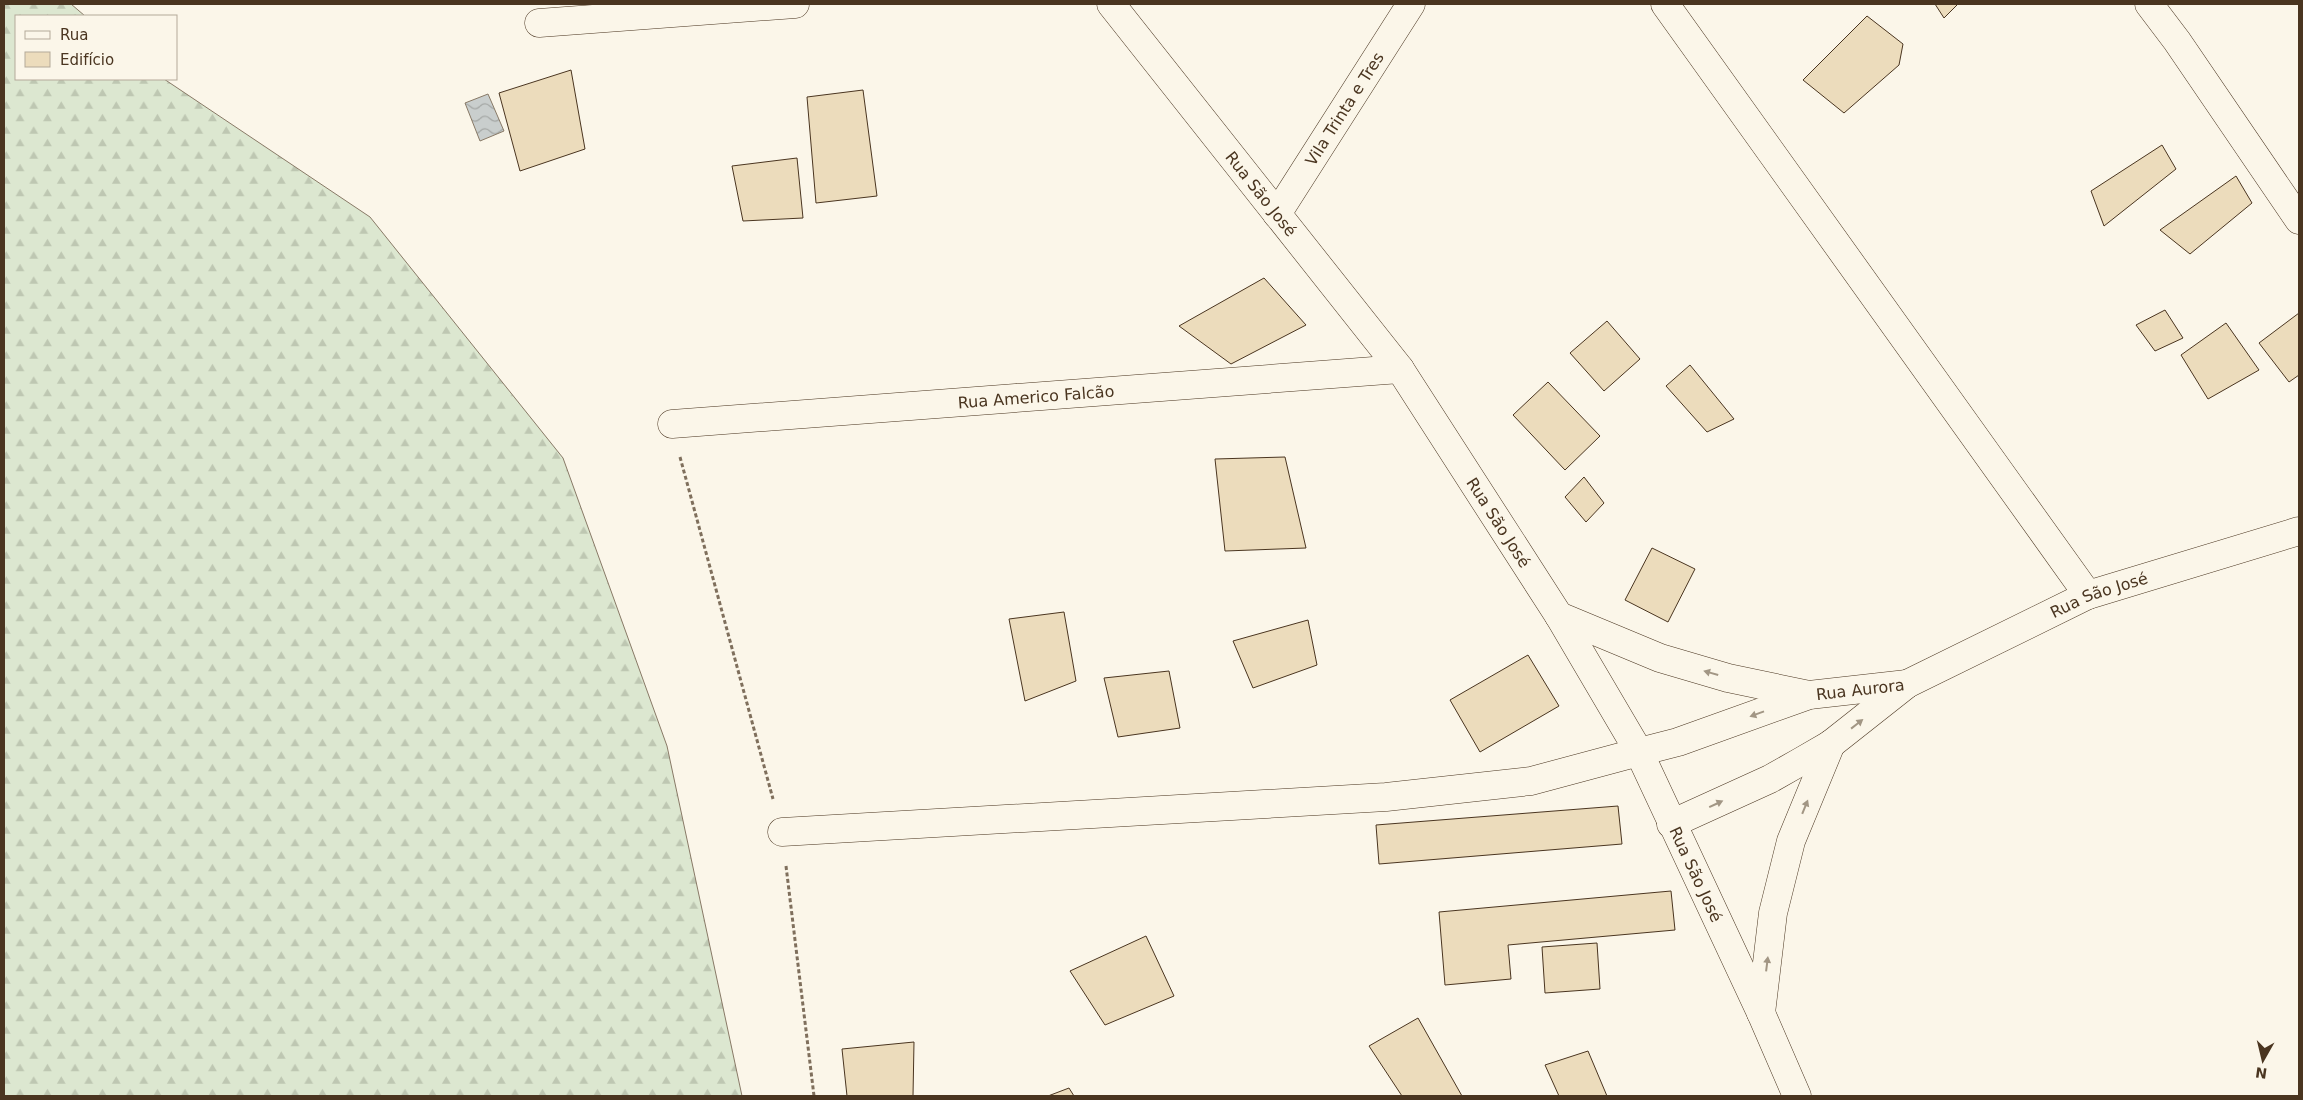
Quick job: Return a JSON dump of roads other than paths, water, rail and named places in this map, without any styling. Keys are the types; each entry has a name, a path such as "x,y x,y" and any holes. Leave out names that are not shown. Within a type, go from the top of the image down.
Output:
{"street":[{"path":"539,22 795,4"},
{"name":"Rua São José","path":"1111,4 1400,369 1559,616 1639,752 1761,1013 1797,1096"},
{"name":"Vila Trinta e Tres","path":"1277,214 1411,4"},
{"path":"1664,4 2088,595"},
{"path":"2149,4 2177,41 2299,220"},
{"name":"Rua Americo Falcão","path":"672,424 1400,369"},
{"name":"Rua São José","path":"1907,684 2088,595 2299,531"},
{"path":"1559,616 1660,658 1728,678 1809,695"},
{"name":"Rua Aurora","path":"782,832 1386,797 1531,782 1678,742 1809,695 1907,684"},
{"name":"Rua Aurora","path":"1672,824 1770,779 1831,744 1907,684"},
{"path":"1761,1013 1773,913 1791,841 1831,744"}],"water":[{"path":"488,94 504,131 480,141 465,103"}]}
